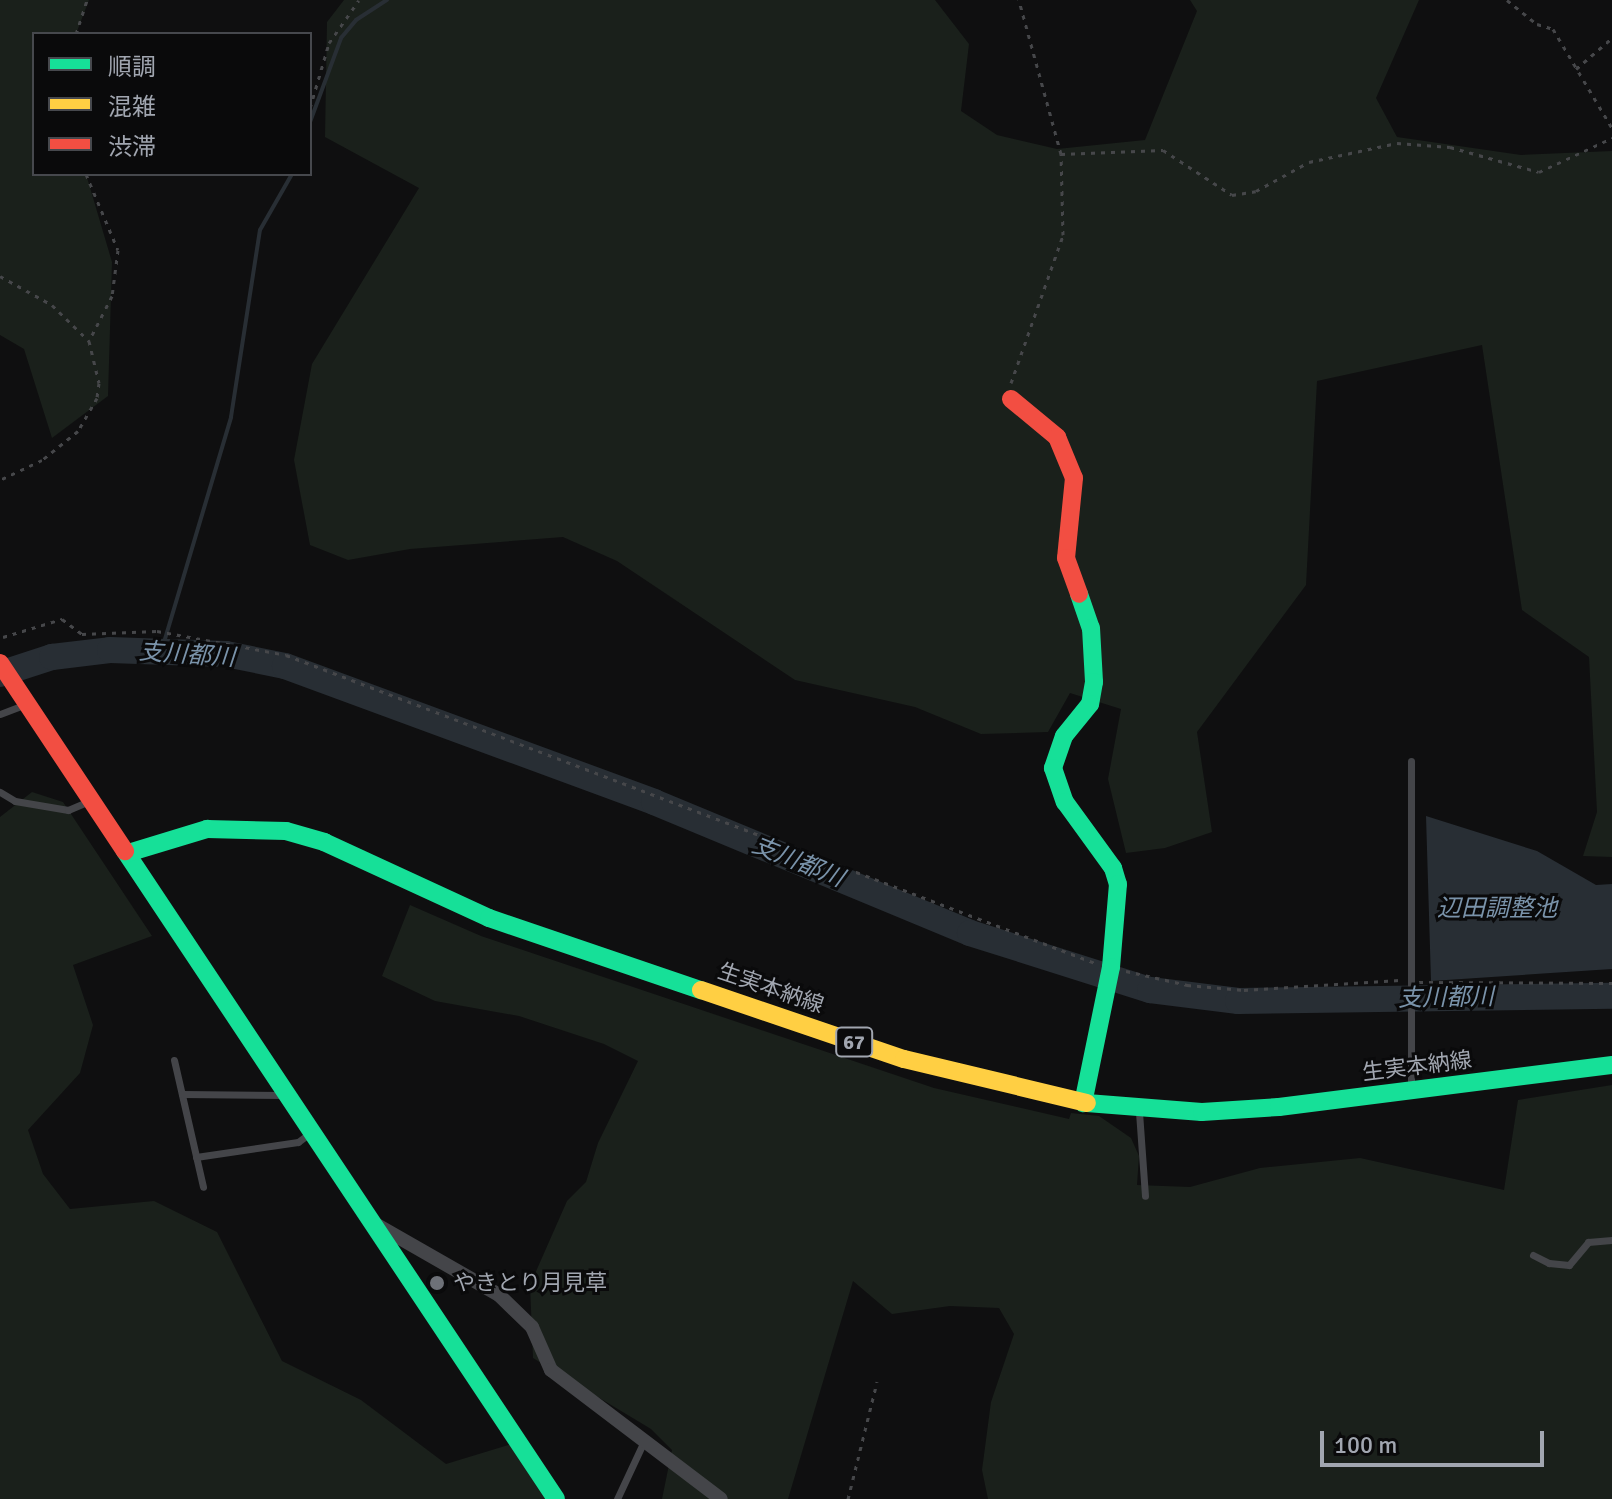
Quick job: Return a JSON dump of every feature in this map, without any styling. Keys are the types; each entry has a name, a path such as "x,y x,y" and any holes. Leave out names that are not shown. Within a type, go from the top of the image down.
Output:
{"street":[{"path":"1011,399 1057,437 1074,478 1066,558 1091,628 1094,682 1090,704 1064,736 1053,768 1065,802 1113,868 1118,884 1107,991 1083,1103"},
{"path":"0,663 377,1225 556,1499"},
{"name":"生実本納線","path":"128,853 207,829 286,831 324,842 489,918 904,1059 1083,1103 1138,1110 1264,1108 1612,1065"},
{"path":"377,1225 499,1295 532,1327 551,1370 721,1499"}],"lane":[{"path":"0,714 26,704"},
{"path":"1411,761 1407,980 1411,1091"},
{"path":"0,792 15,801 68,810 91,800"},
{"path":"174,1060 203,1187"},
{"path":"182,1094 290,1095"},
{"path":"1138,1110 1145,1196"},
{"path":"196,1157 298,1142 313,1130"},
{"path":"1533,1255 1569,1265 1588,1242 1612,1240"},
{"path":"617,1499 645,1439"}],"path":[{"path":"77,32 87,0"},
{"path":"312,101 329,43 359,0"},
{"path":"1011,399 1014,367 1063,235 1061,154 1019,0"},
{"path":"1507,0 1537,24 1553,29 1612,128"},
{"path":"1576,69 1612,38"},
{"path":"1061,154 1163,150 1232,195 1256,191 1309,162 1397,143 1450,147 1539,172 1612,138"},
{"path":"87,176 118,250 112,296 89,341"},
{"path":"0,276 52,305 89,341 99,383 91,411 78,431 42,460 0,480"},
{"path":"3,637 62,619 82,634 157,631 286,655 1110,969 1187,985 1244,990 1407,980 1612,983"},
{"path":"848,1499 877,1382"}],"shaded area":[{"path":"0,0 89,0 77,32 32,32 32,176 87,176 112,262 108,396 52,438 24,349 0,335"},
{"path":"344,0 935,0 969,44 961,111 997,135 1057,149 1145,140 1197,11 1190,0 1419,0 1376,98 1397,137 1521,155 1612,151 1612,857 1583,856 1597,812 1589,657 1522,610 1482,345 1317,381 1306,585 1197,732 1212,832 1165,848 1126,853 1108,779 1121,709 1070,693 1048,732 981,734 915,707 795,680 617,561 563,537 410,549 348,560 310,545 294,460 312,364 419,188 325,137 327,22"},
{"path":"32,792 63,802 152,936 73,965 93,1025 80,1073 28,1130 43,1174 70,1209 154,1201 217,1232 282,1361 361,1400 446,1464 512,1444 547,1499 0,1499 0,817"},
{"path":"410,905 481,936 934,1088 1069,1119 1071,1113 1099,1116 1131,1138 1139,1156 1137,1185 1190,1187 1260,1168 1360,1158 1504,1190 1518,1100 1612,1085 1612,1499 988,1499 982,1470 991,1402 1014,1334 999,1308 950,1306 892,1314 853,1281 788,1499 662,1499 672,1450 651,1429 533,1358 530,1285 567,1201 586,1182 598,1143 638,1061 604,1044 519,1016 435,1001 382,976"}],"water":[{"name":"辺田調整池","path":"1426,816 1537,851 1596,885 1612,884 1612,969 1431,981"}],"waterway":[{"path":"312,117 341,38 356,20 387,0"},
{"path":"162,649 231,417 260,230 291,176"},
{"name":"支川都川","path":"0,674 52,657 110,650 226,654 285,666 654,802 970,933 1150,990 1238,1001 1612,996"}],"traffic: fast":[{"path":"1079,594 1091,628 1094,682 1090,704 1064,736 1053,768 1065,802 1113,868 1118,884 1111,967 1083,1103"},
{"path":"128,853 207,829 286,831 324,842 489,918 701,990"},
{"path":"125,851 556,1499"},
{"path":"1087,1103 1202,1112 1279,1107 1612,1065"}],"traffic: slow":[{"path":"701,990 904,1059 1087,1103"}],"traffic: jam":[{"path":"1011,399 1057,437 1074,478 1066,558 1079,594"},
{"path":"0,663 125,851"}],"place":[{"name":"やきとり月見草","path":"437,1283"}]}
